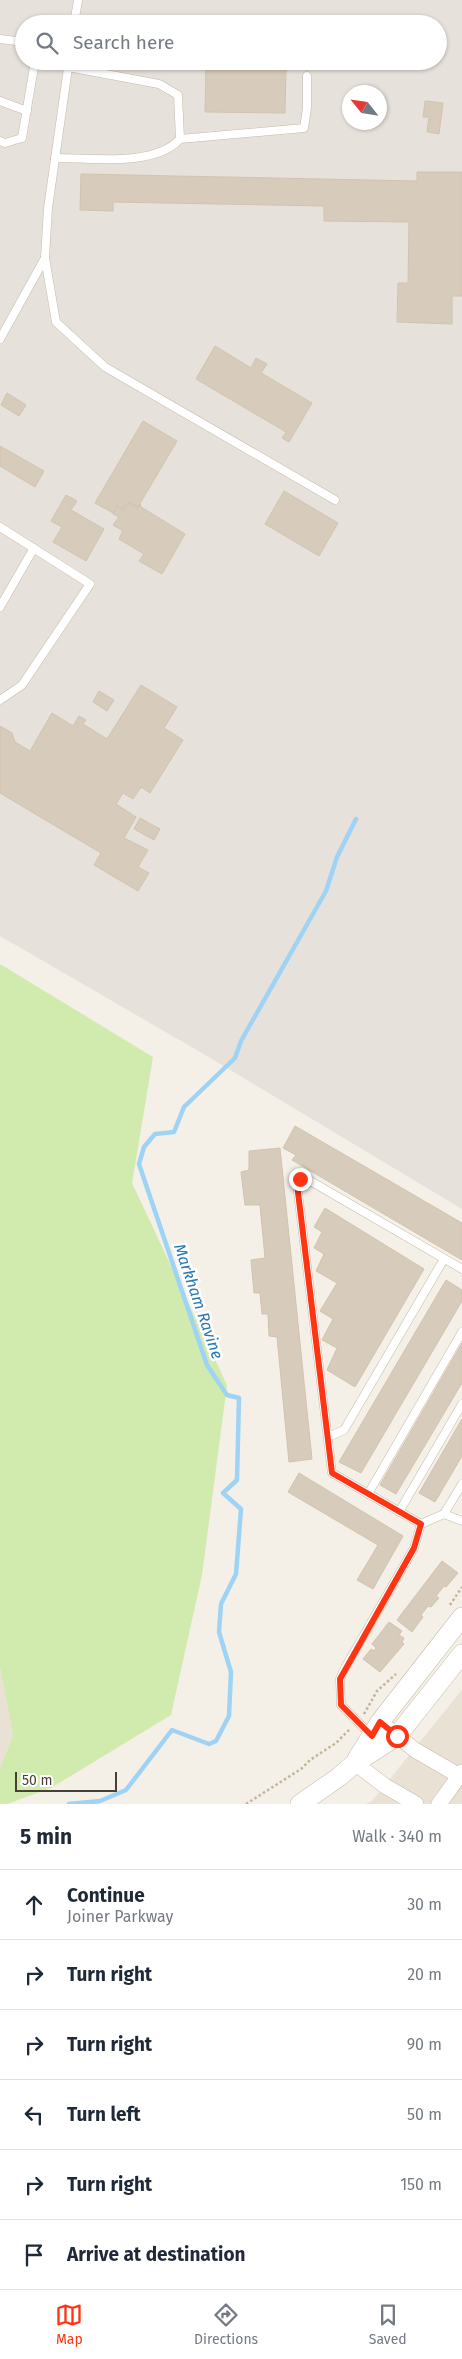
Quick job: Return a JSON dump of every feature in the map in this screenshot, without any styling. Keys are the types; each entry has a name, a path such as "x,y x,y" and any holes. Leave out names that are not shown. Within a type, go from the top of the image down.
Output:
{"street":[{"path":"355,1762 373,1722 462,1617"},
{"path":"300,1804 339,1777 355,1762 397,1736 462,1654"},
{"path":"373,1722 397,1736 415,1750 460,1774 440,1804"},
{"path":"355,1762 385,1786 416,1804"}],"lane":[{"path":"76,15 78,0"},
{"path":"0,38 15,40"},
{"path":"0,141 5,143 22,138 34,70"},
{"path":"68,70 45,258 56,322 105,367 335,500"},
{"path":"56,158 125,159 155,154 173,147 180,139 178,94 159,84 96,70"},
{"path":"180,139 304,128 307,108 307,76"},
{"path":"0,101 27,111"},
{"path":"0,339 45,258"},
{"path":"0,526 90,584 22,686 0,700"},
{"path":"0,608 34,548"},
{"path":"421,1524 332,1473 297,1184 300,1179 307,1179 462,1269"},
{"path":"328,1437 344,1430 444,1259"},
{"path":"368,1494 462,1332"},
{"path":"399,1512 462,1404"},
{"path":"421,1524 444,1514 462,1484"},
{"path":"444,1514 462,1521"},
{"path":"373,1722 357,1722 341,1705 340,1679 414,1548 421,1524"}],"path":[{"path":"246,1804 321,1754 357,1722 373,1722 377,1691 394,1676"}],"shaded area":[{"path":"0,0 462,0 462,1209 207,1056 0,936"},
{"path":"0,1668 13,1735 0,1768"},
{"path":"462,1690 462,1804 365,1804 372,1801"}],"green space":[{"path":"0,964 153,1057 132,1183 227,1385 202,1575 171,1715 51,1788 7,1804 0,1804 0,1768 13,1735 0,1668"}],"building":[{"path":"206,70 286,70 285,113 205,112"},
{"path":"425,101 443,103 439,134 427,132 429,117 423,117"},
{"path":"417,172 462,172 462,296 452,296 452,324 397,322 398,283 408,283 409,222 324,221 324,206 113,202 113,211 80,210 81,174 417,181"},
{"path":"215,346 251,368 256,358 267,364 261,373 312,403 289,442 282,438 286,432 196,379"},
{"path":"7,393 26,405 19,416 1,405"},
{"path":"143,421 177,441 138,507 128,502 124,509 117,505 113,513 95,503"},
{"path":"0,446 44,471 35,487 0,466"},
{"path":"284,491 338,523 319,556 265,524"},
{"path":"66,495 77,501 71,510 104,529 86,561 53,542 62,527 51,521"},
{"path":"129,503 138,508 140,504 141,507 185,534 162,574 139,561 144,554 119,539 123,531 113,525 119,517 113,514 118,506 124,510"},
{"path":"141,685 177,707 164,728 183,740 150,793 141,787 133,799 123,793 116,804 136,817 124,838 148,850 138,867 149,873 138,891 94,865 101,853 0,793 0,726 12,733 15,742 30,751 52,713 73,726 79,716 86,720 83,724 107,739"},
{"path":"99,691 114,700 107,711 93,702"},
{"path":"140,818 160,829 154,840 134,829"},
{"path":"295,1126 462,1223 462,1260 292,1160 296,1155 283,1148"},
{"path":"280,1148 312,1459 289,1462 277,1337 269,1336 268,1314 262,1314 260,1293 254,1293 251,1260 265,1258 260,1205 245,1205 241,1172 249,1170 249,1151"},
{"path":"325,1208 424,1269 355,1387 327,1370 337,1348 322,1340 333,1319 320,1311 337,1283 316,1271 324,1254 314,1248 322,1232 314,1227"},
{"path":"446,1280 462,1290 462,1301 361,1473 339,1462"},
{"path":"462,1343 462,1383 396,1494 380,1485"},
{"path":"462,1419 462,1456 435,1502 419,1493"},
{"path":"299,1473 403,1536 373,1589 357,1580 378,1545 288,1492"},
{"path":"442,1561 458,1573 436,1596 439,1598 431,1607 428,1606 421,1615 423,1617 412,1632 397,1620"},
{"path":"389,1622 402,1631 399,1635 404,1638 402,1642 404,1644 380,1672 363,1659 371,1649 374,1651 376,1648 372,1644"}],"waterway":[{"name":"Markham Ravine","path":"69,1804 100,1801 126,1790 172,1730 209,1744 216,1741 229,1716 231,1672 219,1632 221,1604 236,1574 241,1509 223,1493 237,1480 239,1398 227,1395 207,1365 139,1164 144,1147 155,1134 174,1132 184,1107 235,1058 241,1041 326,891 337,857 356,819"}],"route":[{"path":"300,1179 297,1184 332,1473 421,1524 414,1548 340,1679 341,1705 357,1722 372,1736 380,1722 397,1736"}]}
